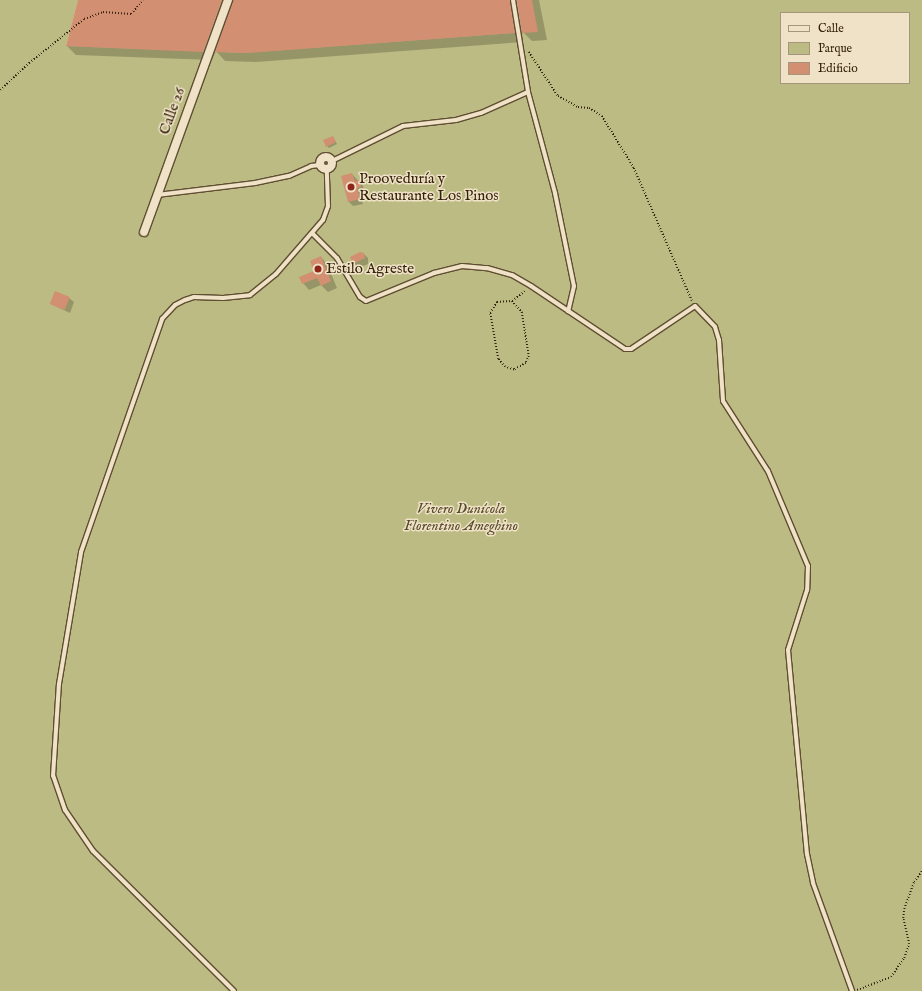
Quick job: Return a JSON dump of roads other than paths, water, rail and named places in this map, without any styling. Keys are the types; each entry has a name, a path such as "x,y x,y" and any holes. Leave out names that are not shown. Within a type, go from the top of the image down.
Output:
{"street":[{"name":"Calle 26","path":"144,232 228,0"},
{"path":"323,167 324,156 328,156 332,161"}],"lane":[{"path":"513,0 528,92 555,193 574,286 568,311"},
{"path":"332,161 403,126 456,120 481,113 528,92"},
{"path":"156,196 256,183 289,176 311,166 323,167 328,206 323,220 312,234 276,274 250,295 238,298 194,297 175,305 162,319 81,552 59,684 53,776 65,810 93,850 234,991"},
{"path":"312,234 337,258 360,297 366,300 434,273 462,266 487,268 512,275 531,286 625,349 631,349 695,306 719,333 723,401 768,471 808,566 807,590 788,650 806,854 813,883 852,991"}],"place":[{"name":"Prooveduría y Restaurante Los Pinos","path":"351,187"},
{"name":"Estilo Agreste","path":"318,269"}],"park label":[{"name":"Vivero Dunícola Florentino Ameghino","path":"461,516"}]}
